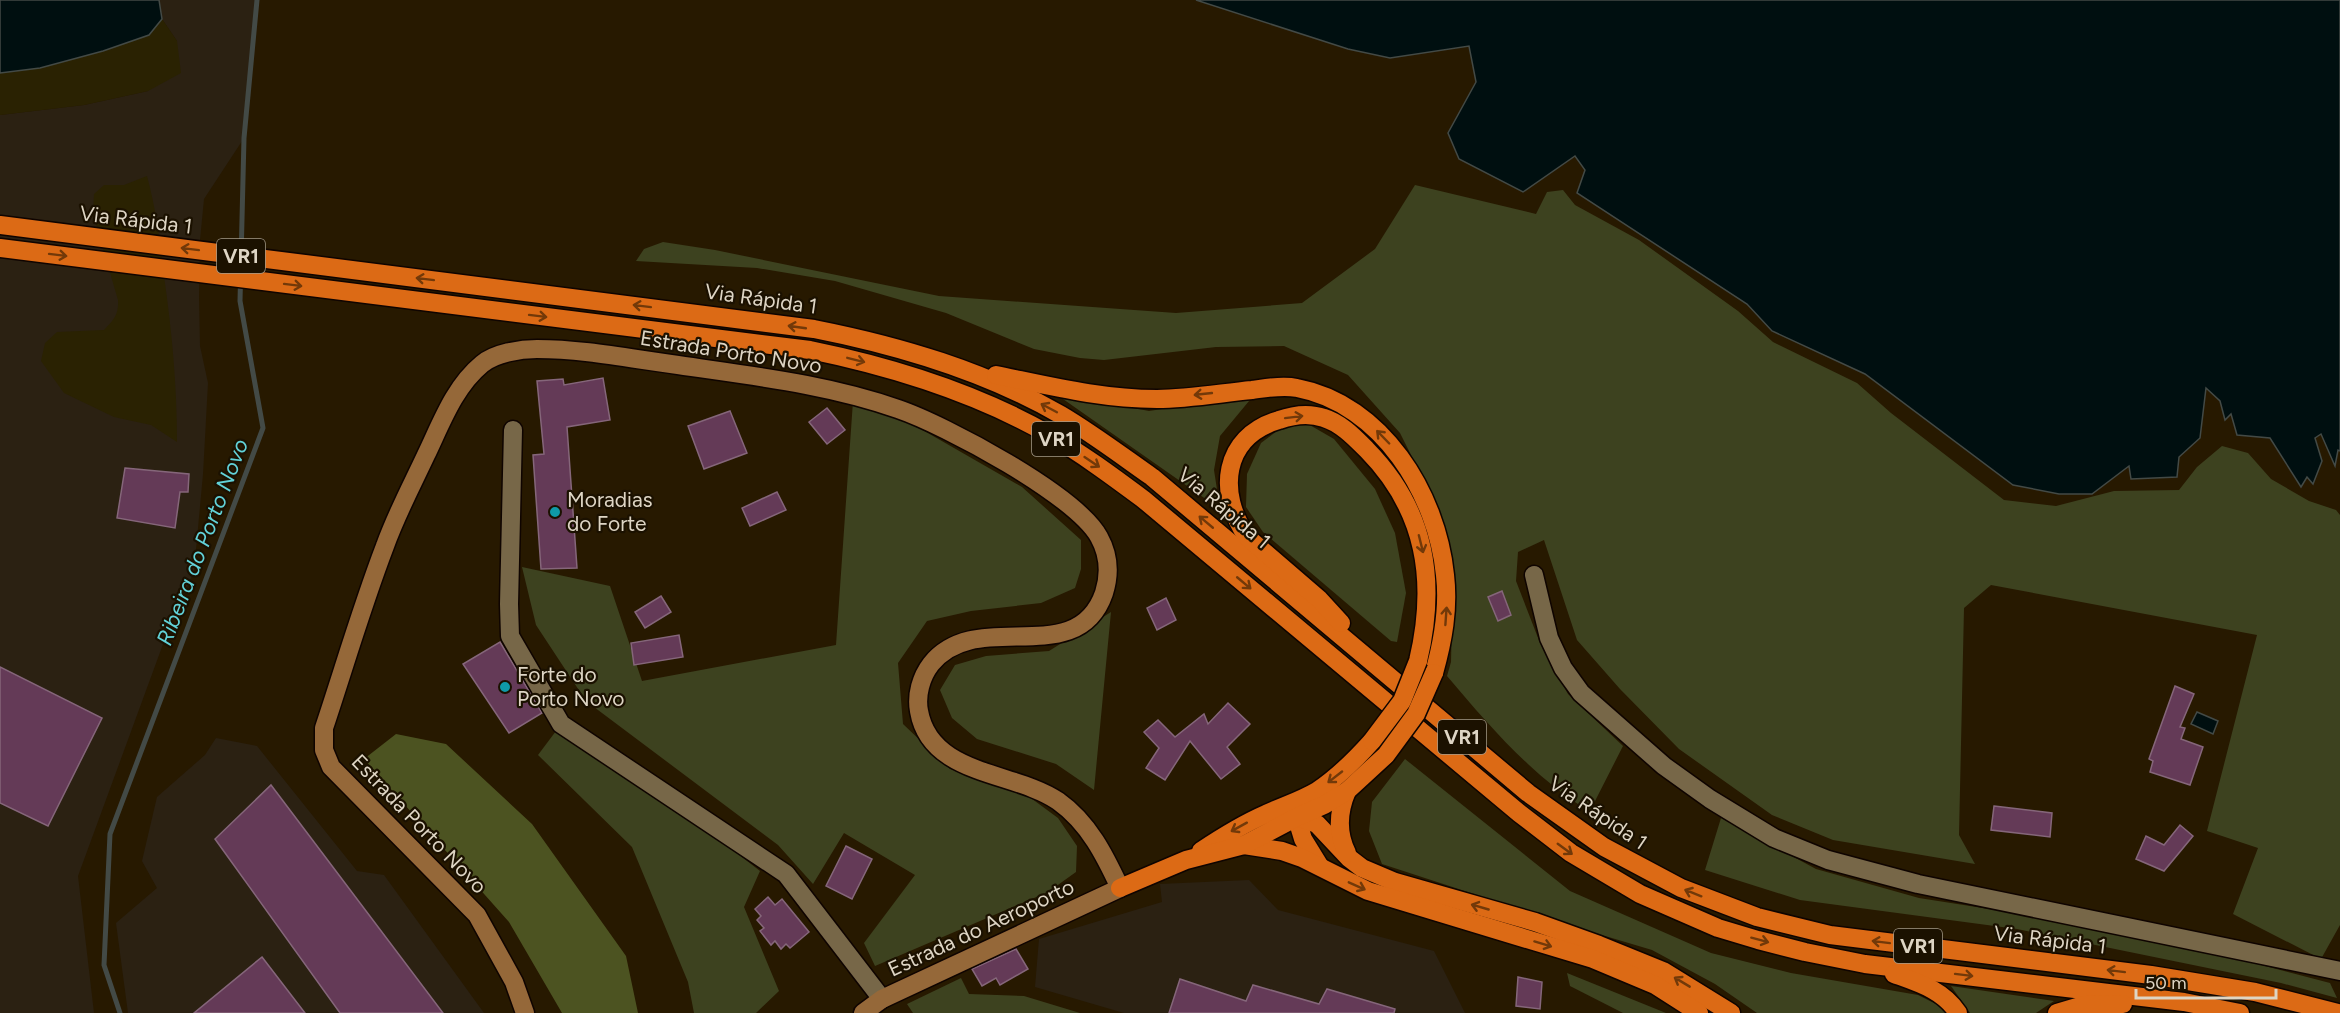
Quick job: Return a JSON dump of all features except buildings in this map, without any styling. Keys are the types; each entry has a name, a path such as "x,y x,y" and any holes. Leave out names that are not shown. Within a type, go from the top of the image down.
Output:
{"highway":[{"name":"Via Rápida 1","path":"0,225 814,329 888,345 955,366 1019,393 1059,414 1089,432 1152,477 1528,793 1578,831 1642,869 1722,905 1793,927 1830,935 2151,975 2255,992 2338,1013"},
{"name":"VR1","path":"0,248 810,350 846,357 947,387 1018,418 1076,451 1143,499 1519,813 1571,853 1640,894 1718,928 1805,952 1865,964 2184,1002 2240,1013"},
{"path":"955,366 1103,396 1158,399 1273,388 1295,388 1318,393 1344,405 1376,430 1415,480 1433,523 1441,550 1446,601 1445,627 1434,674 1416,714 1386,755 1347,791 1324,805 1295,811 1267,813 1237,828 1186,860"},
{"path":"1120,888 1186,860 1244,845 1295,811 1338,776 1372,741 1402,701 1418,661 1427,613 1426,565 1419,536 1406,504 1393,481 1356,438 1338,424 1324,418 1299,416 1286,417 1268,424 1252,434 1237,450 1228,478 1228,489 1238,524 1247,537 1319,599 1396,681"},
{"path":"1347,791 1339,823 1342,841 1349,858"},
{"path":"1295,811 1317,825 1362,868 1395,882 1535,922 1663,970 1731,1013"},
{"path":"1295,811 1303,839 1321,867"},
{"path":"1244,845 1282,851 1321,867 1368,891 1593,959 1655,985 1699,1013"},
{"path":"1865,964 1935,991 1945,998 1958,1013"},
{"path":"2057,1013 2084,1005 2184,1002"}],"main road":[{"name":"Estrada Porto Novo","path":"525,1013 514,982 477,915 332,767 324,750 324,728 386,544 448,408 470,377 484,362 497,355 534,348 583,352 805,383 898,409 968,440 1073,508 1096,531 1109,563 1105,590 1097,607 1073,629 1060,634 975,637 950,646 934,660 924,673 919,690 918,707 926,731 941,752 957,761 1035,788 1060,802 1101,848 1120,888"},
{"name":"Estrada do Aeroporto","path":"863,1013 882,999 1120,888"}],"street":[{"path":"513,430 510,636 561,724 786,874 882,999"},
{"path":"1534,575 1549,638 1563,668 1581,693 1664,766 1710,799 1774,837 1828,860 1918,884 2340,971"}],"shaded area":[{"path":"0,0 159,0 162,19 149,35 103,51 40,68 0,73"},
{"path":"159,0 257,0 244,138 204,199 200,240 200,346 208,383 194,571 166,636 78,876 94,1013 0,1013 0,115 84,105 148,91 177,41 162,19"},
{"path":"1196,0 2340,0 2340,451 2338,450 2335,466 2321,434 2315,438 2322,461 2313,484 2307,477 2301,487 2270,438 2237,435 2231,414 2225,420 2220,401 2206,388 2200,438 2179,457 2177,477 2131,479 2129,466 2092,494 2059,494 2013,485 1865,374 1772,331 1747,304 1577,193 1585,170 1575,156 1523,192 1459,159 1448,133 1476,82 1469,46 1390,58 1348,49"},
{"path":"2197,712 2218,721 2213,734 2191,724"},
{"path":"216,738 257,746 357,871 384,875 484,1013 128,1013 116,923 157,888 142,861 157,797 205,755"},
{"path":"1249,880 1278,910 1434,951 1465,1013 1124,1013 1035,987 1039,939 1162,902 1160,884"}],"green space":[{"path":"1415,185 1536,214 1547,192 1563,190 1575,205 1639,240 1738,311 1773,342 1857,383 1891,413 2004,500 2056,506 2114,491 2179,490 2197,467 2222,446 2248,453 2271,479 2309,501 2336,510 2340,515 2340,925 2321,959 2233,914 2258,848 2207,831 2257,635 1991,585 1964,608 1959,835 1975,864 1833,840 1772,815 1679,749 1620,689 1577,640 1544,540 1518,552 1516,581 1540,643 1568,694 1623,746 1593,805 1592,813 1551,784 1514,751 1447,676 1451,662 1452,617 1433,499 1400,433 1348,375 1284,346 1216,347 1104,360 1080,358 1034,349 946,313 835,281 757,268 636,261 644,249 663,242 715,250 939,296 1176,313 1302,303 1375,249"},
{"path":"1254,395 1220,436 1214,470 1220,509 1063,399 1149,411"},
{"path":"853,401 900,417 1022,487 1081,540 1081,569 1075,588 1041,603 971,611 927,621 898,663 903,724 950,769 1024,793 1058,818 1077,846 1076,872 1048,892 875,966 864,943 915,875 844,833 813,884 778,845 586,701 536,625 522,567 610,586 642,681 836,645"},
{"path":"1286,424 1308,424 1334,439 1375,489 1395,533 1406,593 1397,642 1391,641 1263,532 1246,507 1247,474 1261,443"},
{"path":"1111,612 1094,790 1056,764 977,739 952,718 940,690 955,665 986,656 1049,651"},
{"path":"559,727 661,794 760,871 744,907 779,991 756,1013 694,1013 688,982 632,847 538,755"},
{"path":"396,734 446,744 532,824 626,956 638,1013 562,1013 509,922 364,759"},
{"path":"1405,759 1570,891 1711,953 1791,973 1918,995 1944,1008 1946,1013 1757,1013 1715,984 1652,950 1382,864 1369,831 1372,802"},
{"path":"1721,818 1816,869 1919,898 2034,916 2181,944 2330,983 2337,998 2281,983 2017,929 1800,900 1705,870"},
{"path":"1567,973 1666,1013 1623,1013 1570,986"},
{"path":"961,978 969,994 1024,996 1080,1013 913,1013 907,1004"},
{"path":"1951,986 2054,1001 2036,1013 1970,1013"}],"sand":[{"path":"162,19 177,41 181,73 148,91 84,105 0,115 0,73 40,68 103,51 148,35"},
{"path":"147,176 157,226 169,318 175,380 177,442 151,425 114,417 64,393 41,361 45,343 57,332 104,330 111,323 118,309 118,300 93,214 94,194 104,185 124,185"}],"waterway":[{"name":"Ribeira do Porto Novo","path":"120,1013 104,965 110,834 263,428 240,301 244,138 257,0"}],"place":[{"name":"Moradias do Forte","path":"555,512"},
{"name":"Forte do Porto Novo","path":"505,687"}]}
